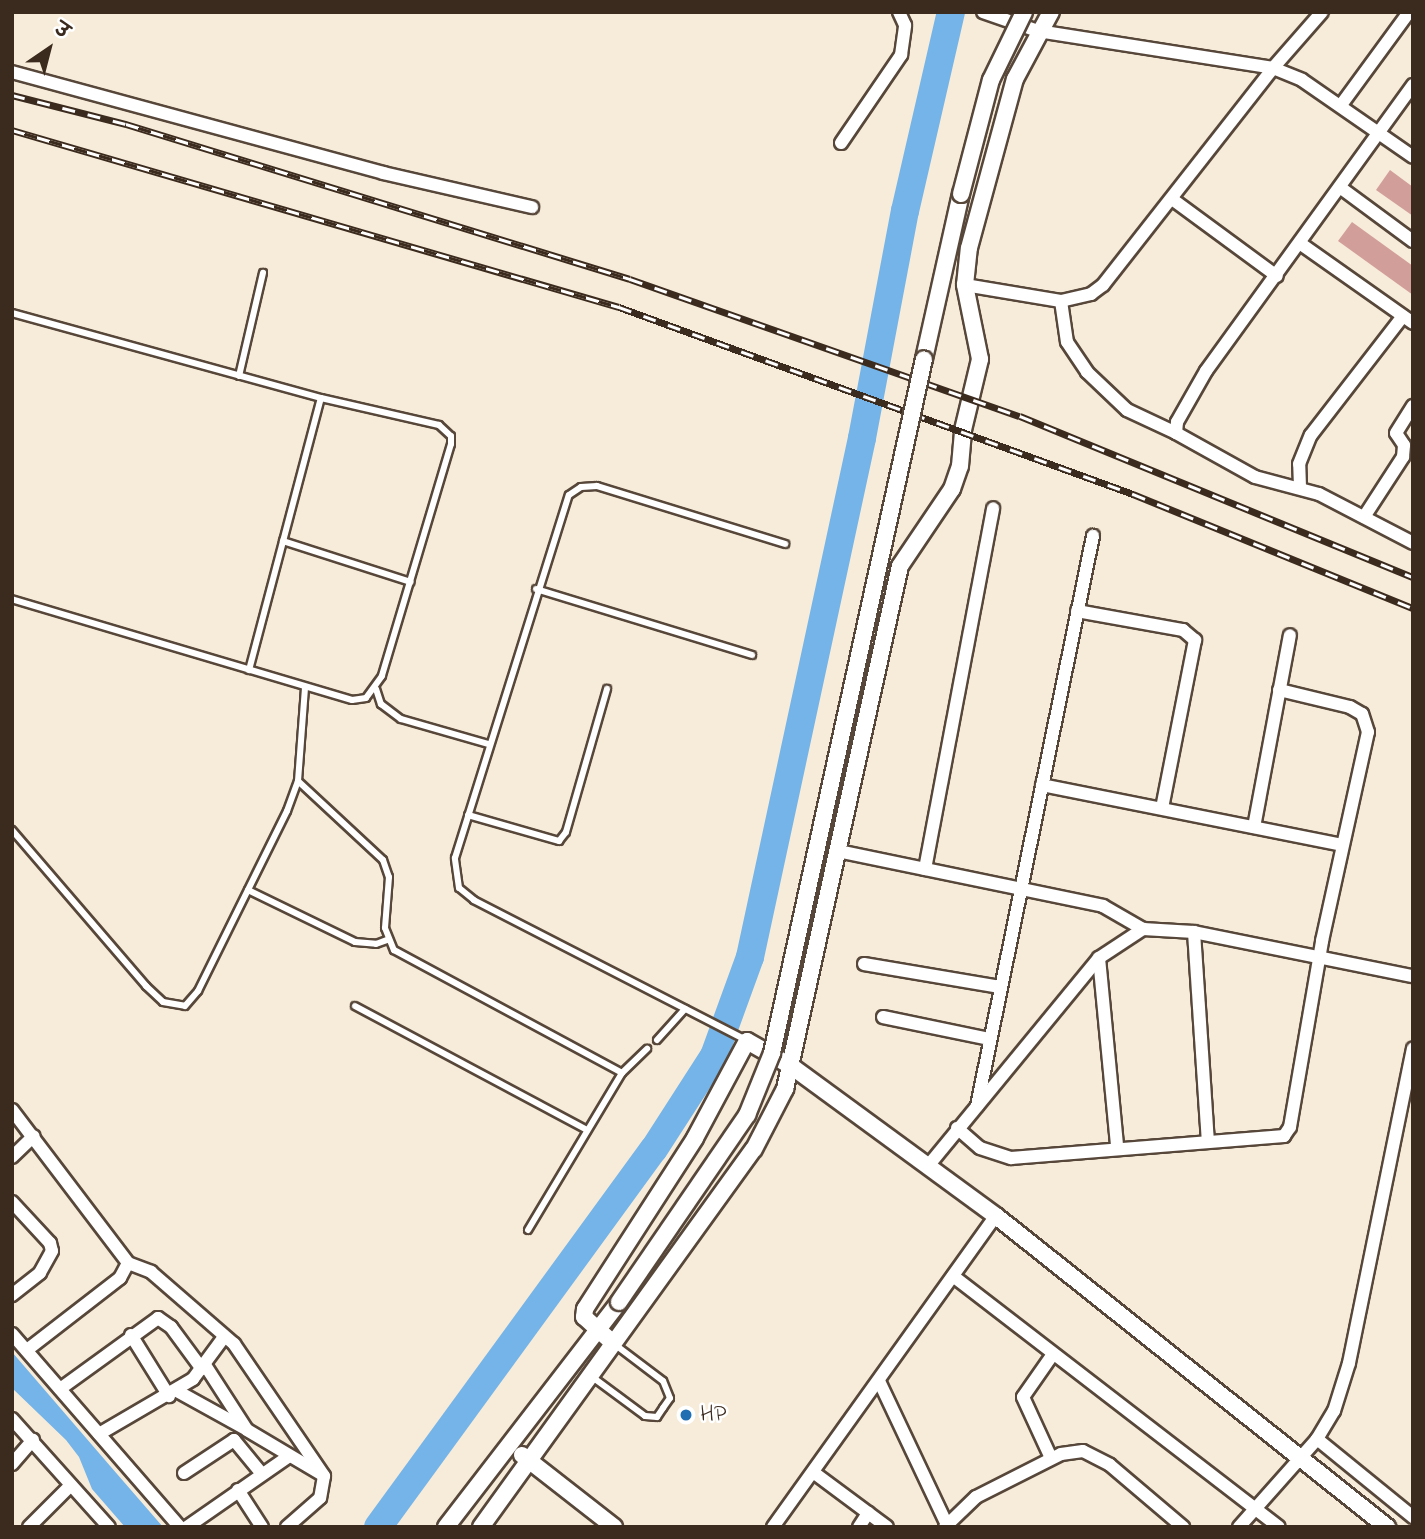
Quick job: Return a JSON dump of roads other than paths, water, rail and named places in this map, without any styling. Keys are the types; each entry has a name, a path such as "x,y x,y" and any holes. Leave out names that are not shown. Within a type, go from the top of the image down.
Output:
{"street":[{"path":"841,143 901,55 905,25 898,12"},
{"path":"983,12 1038,32 1273,68 1341,105 1413,157"},
{"path":"446,1527 511,1447 619,1302 747,1115 772,1053 976,130 991,80 1024,12"},
{"path":"481,1527 754,1149 774,1117 791,1066 900,566 952,489 960,466 963,430 980,359 965,285 969,248 999,126 1014,79 1051,12"},
{"path":"1341,105 1409,12"},
{"path":"965,285 1061,300 1091,294 1102,285 1319,13"},
{"path":"12,72 383,173 532,207"},
{"path":"1176,433 1177,422 1206,371 1301,244 1413,85"},
{"path":"1341,188 1413,241"},
{"path":"1172,198 1277,276"},
{"path":"1300,487 1299,464 1311,435 1408,320 1301,244"},
{"path":"1061,300 1067,342 1087,372 1136,416 1176,433 1255,477 1300,487 1413,543"},
{"path":"1364,517 1403,457 1404,445 1396,433 1413,406"},
{"path":"925,869 993,508"},
{"path":"977,1106 1093,536"},
{"path":"1077,611 1183,630 1195,640 1162,808"},
{"path":"1254,827 1290,635"},
{"path":"957,1128 980,1148 1011,1158 1117,1146 1275,1140 1290,1127 1366,721 1350,707 1279,690"},
{"path":"1042,785 1341,845"},
{"path":"838,852 1103,905 1143,929 1194,932 1413,975"},
{"path":"928,1166 1099,958 1143,929"},
{"path":"1194,932 1208,1141"},
{"path":"1099,958 1117,1146"},
{"path":"864,964 1000,987"},
{"path":"883,1017 989,1039"},
{"path":"613,1343 584,1317 590,1298 695,1138 741,1037 791,1066 996,1216 1299,1461 1387,1527"},
{"path":"1241,1526 1317,1439 1334,1411 1349,1363 1413,1048"},
{"path":"12,1110 128,1263 151,1272 243,1356 324,1476 320,1498 288,1527"},
{"path":"12,1157 34,1136"},
{"path":"12,1202 51,1243 52,1251 40,1273 12,1295"},
{"path":"773,1527 996,1216"},
{"path":"27,1350 120,1279 128,1263"},
{"path":"953,1276 1279,1527"},
{"path":"60,1389 151,1320 164,1320 203,1367 247,1430"},
{"path":"12,1334 180,1527"},
{"path":"131,1335 173,1393 247,1430 324,1476"},
{"path":"99,1434 173,1393 203,1367 224,1337"},
{"path":"1051,1458 1023,1397 1053,1354"},
{"path":"879,1381 947,1526 976,1497 1051,1458 1083,1451 1110,1465 1183,1527"},
{"path":"12,1419 109,1527"},
{"path":"1317,1439 1413,1517"},
{"path":"12,1464 33,1440"},
{"path":"184,1473 234,1440 262,1474"},
{"path":"511,1447 614,1527"},
{"path":"187,1527 289,1456"},
{"path":"813,1472 887,1527"},
{"path":"29,1527 72,1485"},
{"path":"238,1490 262,1527"},
{"path":"859,1527 868,1513"}],"lane":[{"path":"239,376 263,273"},
{"path":"12,313 321,398 439,425 451,436 411,582 376,689 381,704 401,719 488,744"},
{"path":"248,670 321,398"},
{"path":"741,1037 474,900 459,888 455,858 561,507 582,486 611,490 785,544"},
{"path":"283,541 411,582"},
{"path":"536,589 752,655"},
{"path":"12,599 352,700 376,689"},
{"path":"12,830 146,986 176,1008 186,1006 198,991 298,781 305,687"},
{"path":"468,815 559,841 566,832 607,689"},
{"path":"298,781 383,860 389,877 387,940"},
{"path":"248,890 355,942 376,944 387,940"},
{"path":"387,940 410,960 622,1073"},
{"path":"355,1006 587,1130"},
{"path":"657,1040 685,1009"},
{"path":"528,1230 622,1073 647,1049"},
{"path":"589,1375 645,1416 657,1417 670,1398 663,1381 613,1343"}],"water":[{"path":"12,1352 163,1527 125,1527 92,1489 79,1457 66,1440 12,1388"}],"waterway":[{"path":"378,1527 654,1149 714,1056 750,957 862,438 905,211 951,12"}],"railway":[{"path":"12,95 126,124 630,279 1020,416 1413,577"},
{"path":"12,130 619,307 1133,494 1413,608"}],"place":[{"name":"HP","path":"686,1415"}]}
